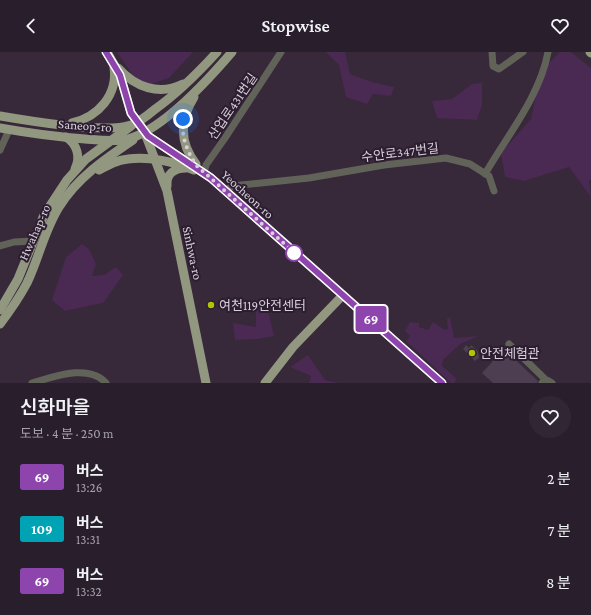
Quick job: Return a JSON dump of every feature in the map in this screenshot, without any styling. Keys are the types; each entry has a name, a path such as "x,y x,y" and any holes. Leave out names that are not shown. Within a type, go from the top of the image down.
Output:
{"main road":[{"name":"Yeocheon-ro","path":"106,52 120,75 130,109 144,132 152,140 207,175 442,383"},
{"name":"Saneop-ro","path":"0,116 61,124 110,128 124,127 137,122 172,97 194,77 217,52"},
{"name":"Saneop-ro","path":"4,129 111,141 127,139 144,132 180,106 202,86 232,52"},
{"path":"112,60 130,79 152,89 162,90 174,88 194,77"},
{"path":"61,124 74,123 88,117 104,105 114,80 112,60"},
{"path":"202,86 189,104 182,126 188,151 192,159 207,175"},
{"name":"Hwahap-ro","path":"0,310 18,279 44,216 75,170 137,122"},
{"name":"Hwahap-ro","path":"0,324 27,283 52,219 74,186 92,170 144,132"},
{"name":"Sinhwa-ro","path":"144,132 157,160 167,192 206,383"},
{"path":"66,137 72,142 78,153 78,162 75,170"},
{"path":"74,186 96,171 120,160 137,158 157,160 190,168 207,175"},
{"path":"167,192 167,179 170,173 180,168 190,168"},
{"path":"265,383 294,347 343,295"}],"street":[{"name":"산업로431번길","path":"207,175 206,165 281,52"},
{"path":"492,52 493,66 499,69 523,52"},
{"path":"494,191 492,181 485,174 518,122 542,76 548,52"},
{"path":"0,150 4,129"},
{"name":"수안로347번길","path":"226,192 232,186 309,178 384,165 446,158 470,164 485,174"},
{"path":"0,246 14,242 33,241"},
{"path":"509,344 545,381"},
{"path":"32,383 64,375 82,374 96,375 106,383"}],"shaded area":[{"path":"117,52 193,52 169,78 149,85 134,77"},
{"path":"326,52 345,52 350,74 372,82 394,87 391,96 373,94 367,104 346,97 339,65"},
{"path":"560,52 571,52 591,68 591,180 589,180 591,197 569,167 524,181 505,177 501,153 531,119 541,71"},
{"path":"482,83 482,105 477,120 437,118 432,101 452,99 472,84"},
{"path":"82,244 89,249 96,264 92,276 104,275 116,267 123,275 103,303 65,311 52,300 66,257"},
{"path":"248,304 268,310 274,336 258,339 235,340 233,323 256,327 256,312"},
{"path":"450,317 454,338 479,336 460,344 443,360 442,366 457,379 454,383 451,383 406,341 410,336 405,331 410,322 419,323 419,327 428,330 433,322 445,330 448,329 447,319"},
{"path":"308,355 325,380 339,383 309,383 311,376 290,367"}],"building":[{"name":"안전체험관","path":"466,345 469,348 471,345 478,351 479,358 475,361 463,349"},
{"path":"504,349 538,381 537,383 493,383 482,373"}],"bus line":[{"name":"69","path":"106,52 120,75 131,113 144,132 152,140 211,178 308,266 406,349 442,383"}],"place":[{"name":"여천119안전센터","path":"211,305"},
{"name":"안전체험관","path":"472,353"}],"route":[{"path":"183,119 182,126 185,143 197,166 298,256 294,253"}]}
